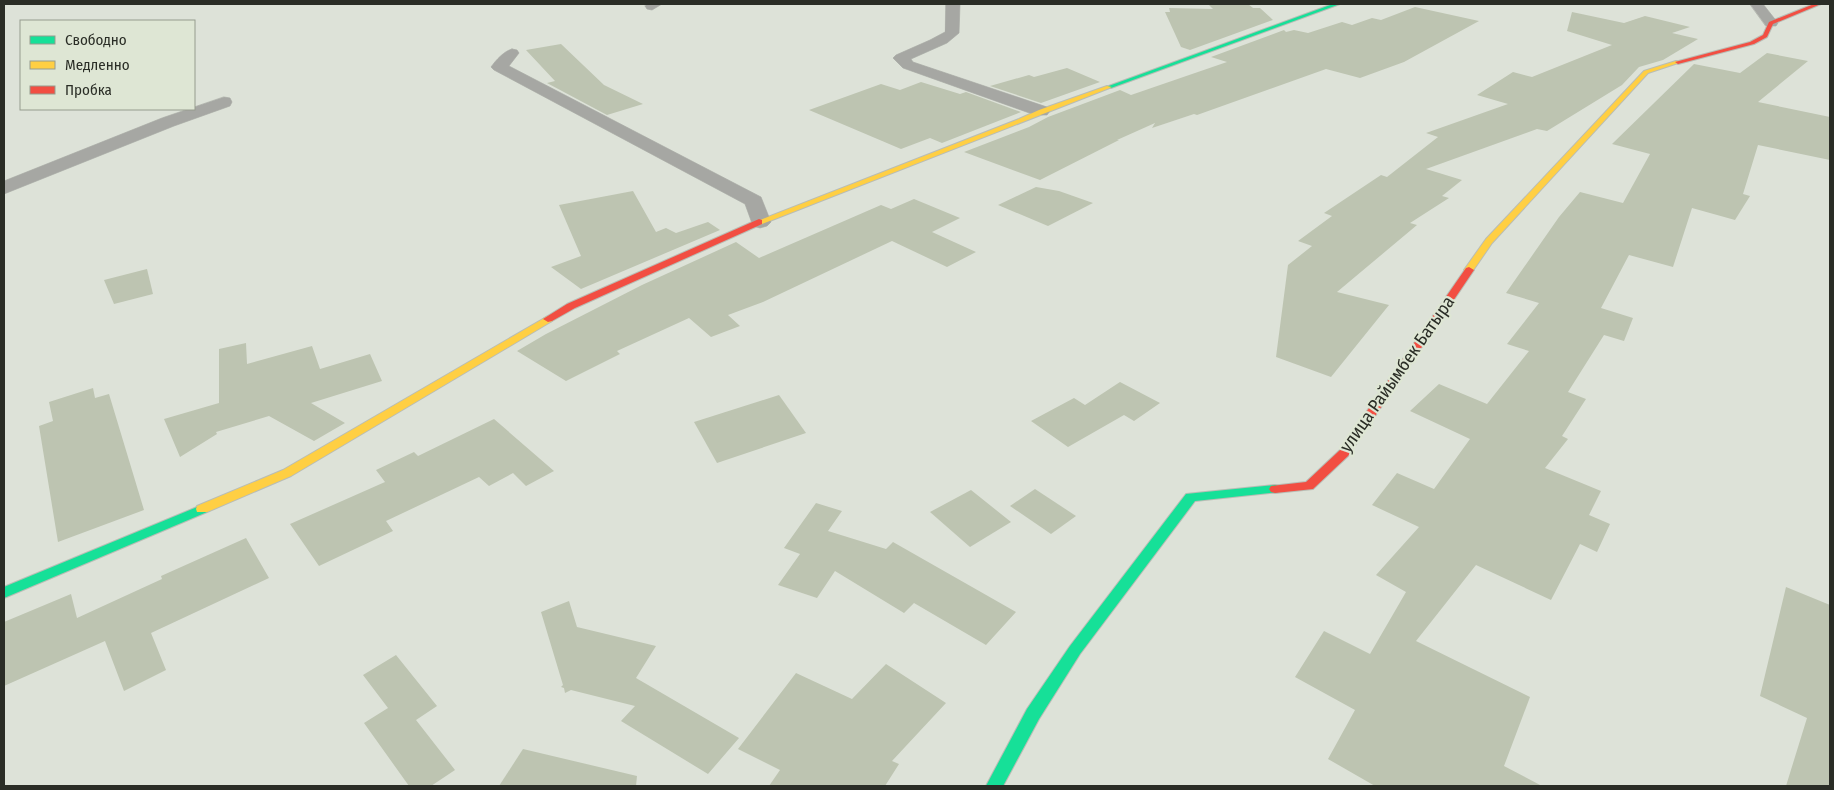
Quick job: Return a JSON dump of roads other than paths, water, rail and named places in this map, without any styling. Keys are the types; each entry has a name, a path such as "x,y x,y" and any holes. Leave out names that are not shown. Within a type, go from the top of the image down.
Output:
{"street":[{"path":"954,4 952,33 946,39 922,47 901,58 908,65 1041,111"},
{"path":"4,594 287,473 570,306 760,222 1022,121 1041,111 1337,4"},
{"path":"1756,4 1771,23"},
{"name":"улица Райымбек Батыра","path":"994,786 1034,714 1075,650 1192,497 1309,486 1344,453 1489,241 1646,72 1698,56 1752,43 1766,36 1771,23 1818,4"},
{"path":"512,53 499,67 754,202 760,222"},
{"path":"4,188 168,122 224,102"}]}
